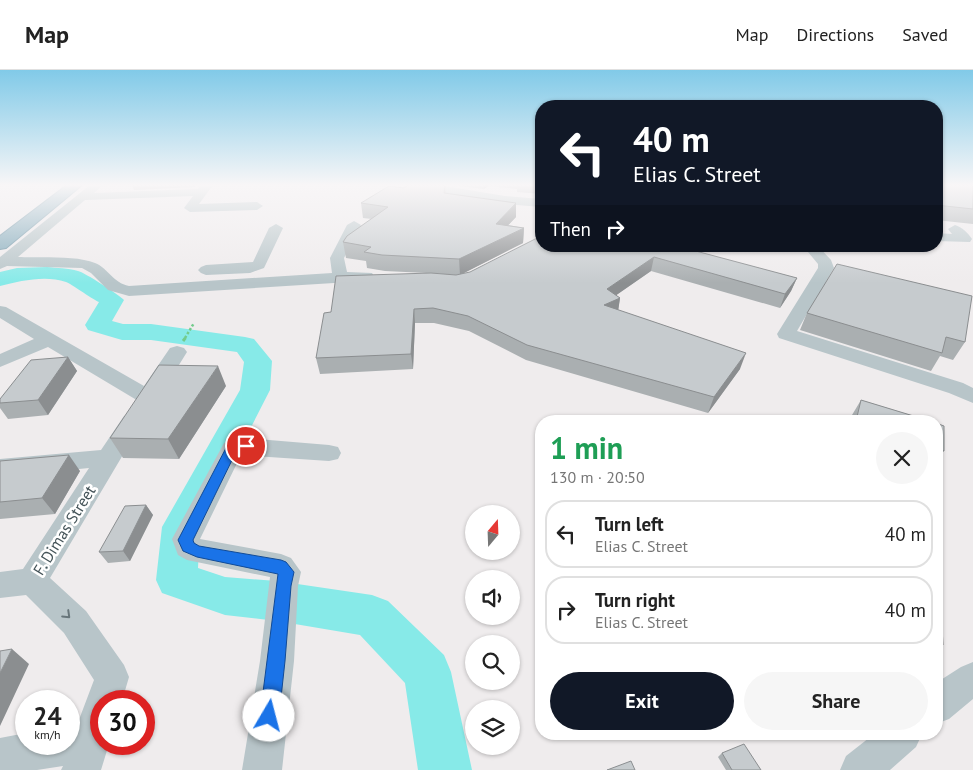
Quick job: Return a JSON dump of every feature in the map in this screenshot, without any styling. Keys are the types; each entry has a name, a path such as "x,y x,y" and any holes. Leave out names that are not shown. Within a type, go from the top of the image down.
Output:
{"highway":[{"path":"0,244 39,218"}],"street":[{"path":"2,263 50,218"},
{"path":"340,276 337,258 354,225"},
{"path":"188,272 250,268 259,265 276,228"},
{"path":"943,228 966,235"},
{"path":"943,237 966,235"},
{"path":"816,252 826,263 826,268 786,334 956,388 973,396"},
{"path":"2,263 92,266 100,272 102,278 118,290 129,291 340,276 377,276"},
{"path":"194,287 206,270"},
{"path":"0,311 148,396"},
{"path":"0,361 49,340"},
{"name":"F. Dimas Street","path":"108,690 112,677 75,622 32,581 108,458 177,352"},
{"path":"262,770 277,661 286,572 281,566 197,551 188,547 186,540 232,449 246,446 328,453"},
{"path":"0,468 108,458"},
{"path":"0,585 32,581"},
{"path":"943,700 973,679"},
{"path":"0,757 90,740"},
{"path":"860,770 896,740"}],"path":[{"path":"177,352 194,323"}],"building":[{"path":"373,218 502,218 496,224 524,228 459,259 382,255 364,252 371,247 343,242 347,236"},
{"path":"535,239 535,252 700,252 797,278 785,294 654,257 607,289 620,298 604,305 746,353 714,397 527,345 468,316 433,308 414,309 411,354 316,358 324,313 331,312 336,276 431,273 456,275 470,272"},
{"path":"837,264 972,296 965,342 946,337 942,353 807,313"},
{"path":"68,357 38,400 0,403 0,399 31,360"},
{"path":"159,365 218,366 168,439 110,438"},
{"path":"861,400 910,415 857,415"},
{"path":"943,426 944,426 943,451"},
{"path":"69,455 42,498 0,502 0,461"},
{"path":"146,505 123,551 99,552 125,506"},
{"path":"12,649 0,673 0,651"},
{"path":"744,744 761,770 732,770 722,753"},
{"path":"631,761 635,770 607,770"}],"waterway":[{"path":"0,279 17,274 47,273 73,276 92,290 112,300 97,325 122,332 151,332 245,345 258,361 255,390 181,527 177,580 225,596 277,601 372,616 427,672 445,770"}],"route":[{"path":"246,446 236,447 230,451 186,540 188,547 197,551 281,566 286,572 269,716"}]}
